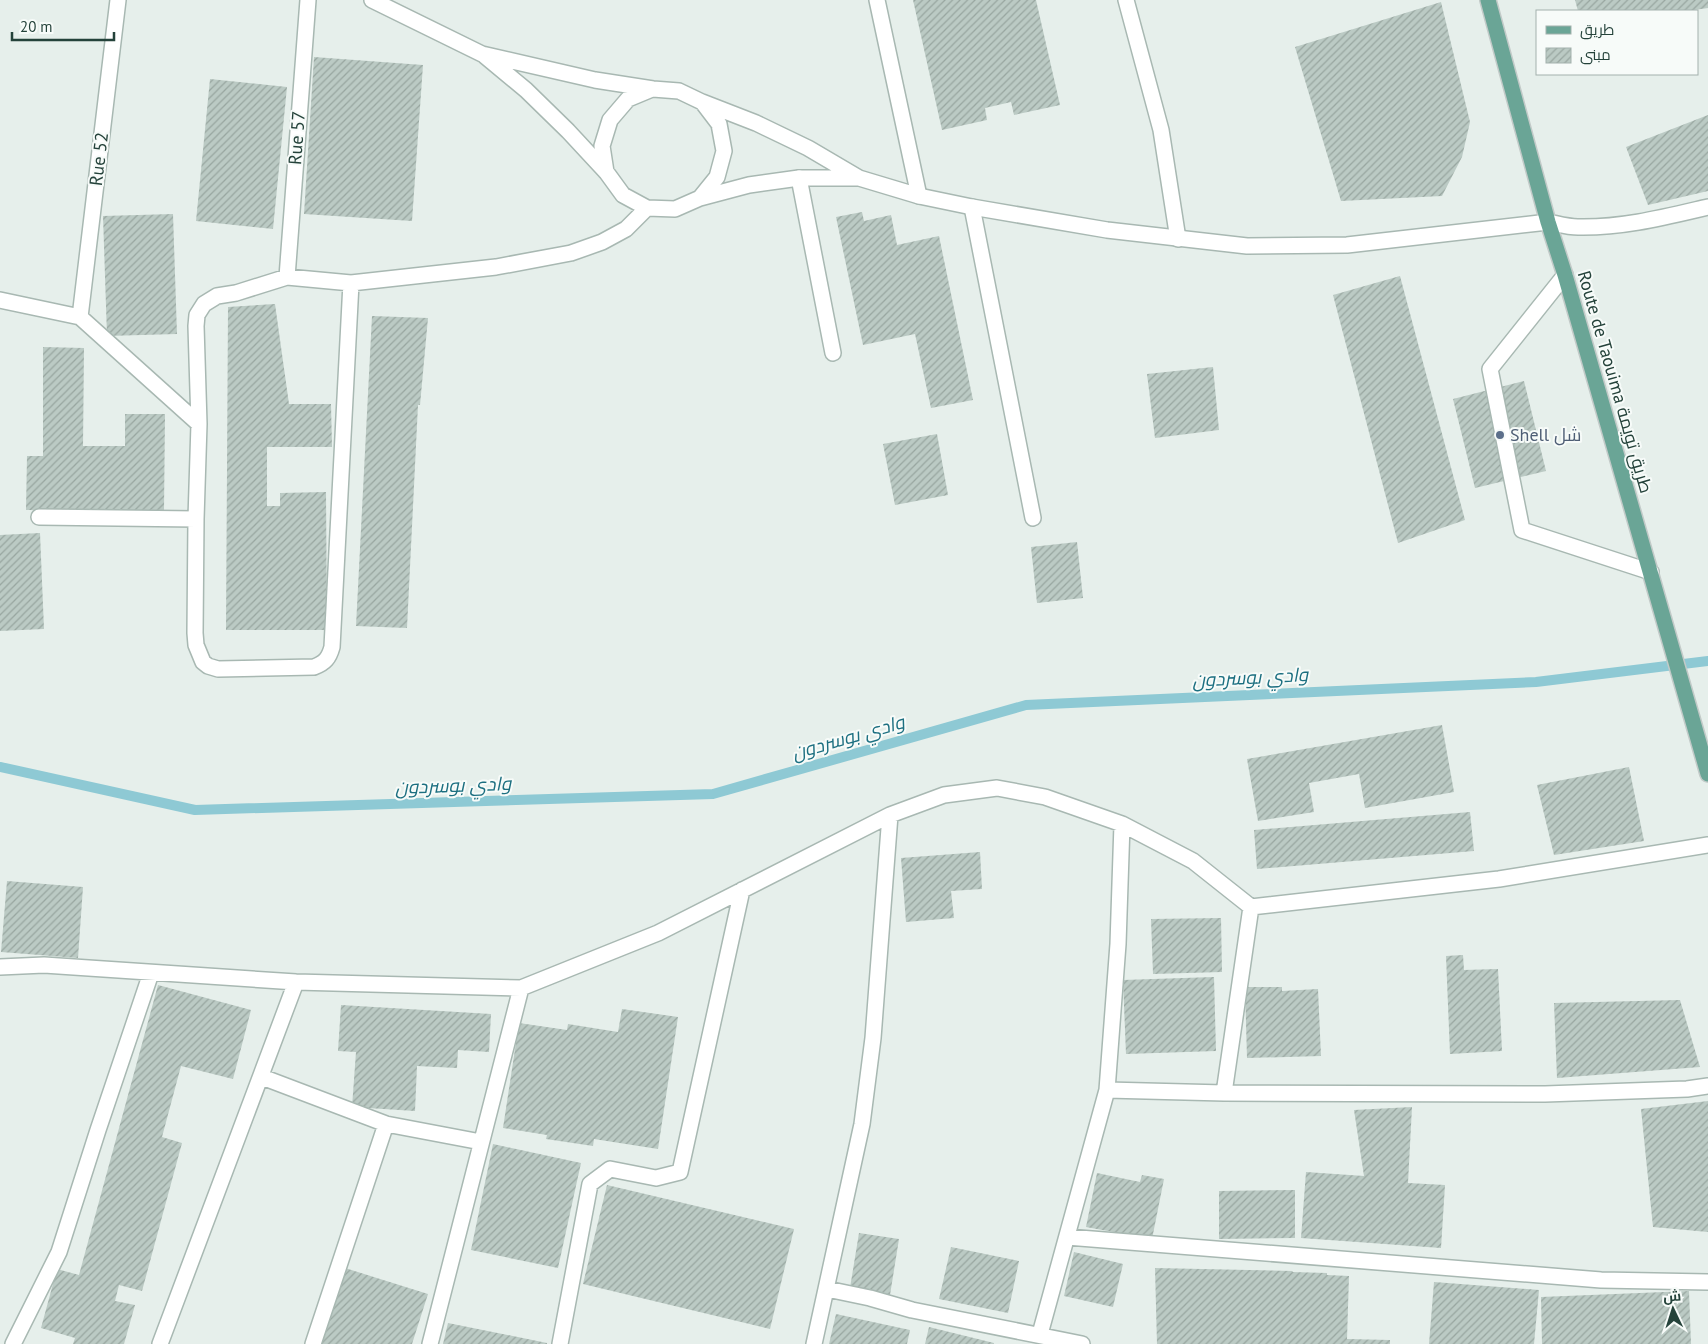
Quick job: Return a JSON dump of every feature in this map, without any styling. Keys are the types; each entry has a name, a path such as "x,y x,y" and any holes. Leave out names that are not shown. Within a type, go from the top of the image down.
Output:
{"main road":[{"name":"Route de Taouima طريق تويمة","path":"1488,0 1548,222 1565,275 1708,774"}],"street":[{"name":"Rue 52","path":"80,318 118,0"},
{"name":"Rue 57","path":"287,277 308,0"},
{"path":"372,0 482,54 596,80 653,89 679,90 702,102 756,123 808,148 859,178 919,196 1107,230 1247,246 1347,245 1548,222 1576,227 1607,227 1651,221 1708,207"},
{"path":"878,0 919,196"},
{"path":"1126,0 1161,130 1178,239"},
{"path":"482,54 526,90 568,131 607,173 623,195 647,208 675,209 700,198 749,185 799,178 859,178"},
{"path":"607,173 602,146 610,120 628,99 653,89"},
{"path":"700,198 717,177 724,150 719,124 702,102"},
{"path":"799,178 833,353"},
{"path":"972,207 1033,518"},
{"path":"352,283 332,647 326,661 314,667 226,670 208,666 196,646 195,633 196,519 200,424 196,326 198,315 204,304 217,296 236,293 287,277 352,283 496,267 571,253 602,242 626,229 647,208"},
{"path":"1565,275 1490,369 1522,530 1651,572"},
{"path":"0,300 80,318 200,424"},
{"path":"39,517 196,519"},
{"path":"0,968 44,965 296,982 520,988 658,933 890,815 944,795 997,788 1045,797 1122,824 1193,861 1251,907 1498,878 1708,844"},
{"path":"814,1344 862,1124 873,1038 890,815"},
{"path":"1040,1334 1107,1090 1118,944 1122,824"},
{"path":"560,1344 590,1184 610,1168 656,1178 680,1172 742,890"},
{"path":"1224,1093 1251,907"},
{"path":"13,1344 59,1252 151,973"},
{"path":"162,1343 296,982"},
{"path":"430,1344 520,988"},
{"path":"262,1077 386,1124 481,1142"},
{"path":"1107,1090 1224,1093 1545,1094 1687,1089 1708,1086"},
{"path":"313,1344 386,1124"},
{"path":"1067,1237 1600,1280 1708,1282"},
{"path":"827,1289 870,1298 912,1310 1040,1334 1082,1344"}],"building":[{"path":"913,0 1036,0 1060,105 1014,115 1011,102 985,108 987,120 942,130"},
{"path":"1575,0 1708,0 1708,8 1694,10 1578,10"},
{"path":"1441,2 1470,122 1462,157 1442,196 1341,201 1295,47"},
{"path":"314,57 423,65 412,221 304,214"},
{"path":"210,79 287,87 273,229 196,221"},
{"path":"1708,115 1708,191 1648,205 1626,147"},
{"path":"862,212 864,221 891,215 897,245 939,236 973,400 931,408 915,334 863,345 836,217"},
{"path":"173,214 177,334 107,336 103,216"},
{"path":"1400,276 1465,520 1398,543 1333,295"},
{"path":"275,304 289,404 331,404 332,447 267,447 267,506 280,506 280,493 326,492 327,630 226,630 228,307"},
{"path":"372,316 428,318 420,405 418,405 407,628 356,626"},
{"path":"43,347 84,348 83,446 125,446 125,414 165,414 164,511 26,510 27,456 43,456"},
{"path":"1213,367 1219,430 1155,438 1147,374"},
{"name":"Shell شل","path":"1524,381 1546,471 1475,488 1453,399"},
{"path":"937,434 948,495 895,505 883,444"},
{"path":"40,533 44,629 0,631 0,535"},
{"path":"1077,542 1083,598 1037,603 1031,547"},
{"path":"1442,725 1454,792 1365,808 1359,774 1309,783 1314,812 1258,821 1247,759"},
{"path":"1629,767 1644,841 1554,855 1537,785"},
{"path":"1470,812 1474,851 1257,869 1254,830"},
{"path":"980,852 982,889 951,891 954,918 906,922 901,858"},
{"path":"7,881 83,887 78,958 1,952"},
{"path":"1221,918 1222,972 1153,974 1151,919"},
{"path":"1463,955 1464,970 1498,969 1502,1051 1450,1054 1446,956"},
{"path":"1214,977 1216,1051 1126,1054 1123,980"},
{"path":"158,985 251,1010 233,1079 181,1066 162,1137 182,1143 142,1291 119,1285 115,1301 135,1305 124,1344 73,1344 75,1338 41,1328 57,1269 79,1275"},
{"path":"1245,987 1282,987 1282,991 1318,989 1321,1056 1247,1058"},
{"path":"1680,1000 1700,1067 1557,1078 1554,1003"},
{"path":"341,1005 491,1014 489,1052 458,1050 457,1068 417,1066 415,1111 352,1107 356,1052 338,1051"},
{"path":"622,1009 678,1017 658,1149 594,1139 593,1146 546,1139 547,1135 503,1128 519,1023 567,1030 568,1024 618,1032"},
{"path":"1708,1101 1708,1232 1653,1227 1641,1109"},
{"path":"1412,1107 1408,1183 1445,1185 1441,1248 1301,1238 1306,1172 1364,1176 1354,1110"},
{"path":"493,1144 581,1163 558,1268 471,1250"},
{"path":"1097,1173 1140,1182 1142,1175 1164,1179 1152,1239 1086,1227"},
{"path":"607,1185 794,1229 770,1329 583,1284"},
{"path":"1295,1190 1295,1238 1219,1239 1219,1191"},
{"path":"859,1233 899,1239 890,1295 850,1288"},
{"path":"951,1247 1019,1261 1008,1313 939,1299"},
{"path":"1074,1252 1123,1264 1113,1307 1064,1296"},
{"path":"345,1268 428,1294 412,1344 320,1344"},
{"path":"1155,1268 1293,1271 1349,1276 1347,1339 1390,1340 1390,1344 1157,1344"},
{"path":"1434,1282 1539,1290 1534,1344 1429,1344"},
{"path":"1689,1291 1691,1344 1542,1344 1541,1297"},
{"path":"836,1314 910,1330 907,1344 829,1344"},
{"path":"448,1323 547,1343 547,1344 443,1344"},
{"path":"929,1327 994,1343 994,1344 925,1344"}],"waterway":[{"name":"وادي بوسردون","path":"0,767 195,810 713,794 1026,705 1536,682 1708,661"}],"place":[{"name":"Shell شل","path":"1500,435"}]}
